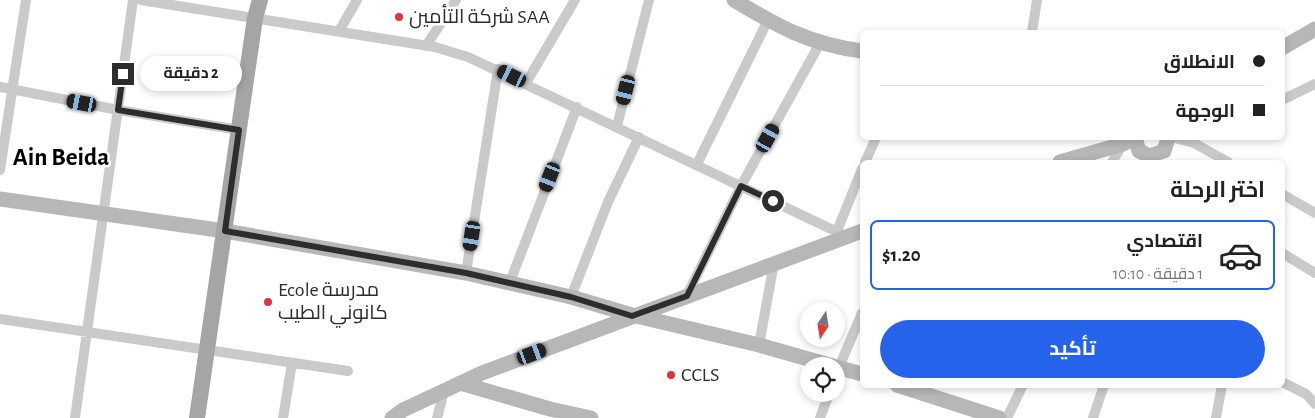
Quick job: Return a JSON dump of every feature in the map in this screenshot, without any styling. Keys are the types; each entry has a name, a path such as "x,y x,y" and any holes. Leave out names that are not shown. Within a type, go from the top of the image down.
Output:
{"main road":[{"path":"197,418 255,18 260,0"}],"street":[{"path":"0,170 26,0"},
{"path":"75,418 133,0"},
{"path":"141,0 426,46 468,56 741,186 854,234"},
{"path":"338,31 357,0"},
{"path":"426,46 456,0"},
{"path":"526,83 575,0"},
{"path":"617,126 649,0"},
{"path":"734,0 768,20 820,43 860,51"},
{"path":"1032,30 1037,0"},
{"path":"697,164 768,20"},
{"path":"1285,46 1315,29"},
{"path":"687,296 741,186 820,43"},
{"path":"466,273 498,69"},
{"path":"1285,99 1315,84"},
{"path":"0,87 118,110 239,130"},
{"path":"510,282 577,107"},
{"path":"571,297 608,202 639,137"},
{"path":"866,160 875,140"},
{"path":"1131,140 1144,154 1161,158 1168,140"},
{"path":"1066,160 1131,140"},
{"path":"1114,160 1131,140"},
{"path":"1183,140 1194,143 1224,160"},
{"path":"1194,143 1201,140"},
{"path":"854,234 860,185"},
{"path":"1285,196 1315,212"},
{"path":"0,199 225,231 466,273 571,297 632,316 759,345 800,358"},
{"path":"392,418 460,383 632,316 854,234"},
{"path":"1285,255 1315,273"},
{"path":"759,345 774,263"},
{"path":"842,357 860,317"},
{"path":"0,319 348,372"},
{"path":"283,418 292,363"},
{"path":"845,371 860,374"},
{"path":"460,383 548,413 591,418"},
{"path":"1285,384 1306,394 1315,404"},
{"path":"1007,418 1022,388"},
{"path":"1093,418 1103,388"},
{"path":"1216,418 1221,388"},
{"path":"921,389 999,418"},
{"path":"437,418 444,391"},
{"path":"820,418 826,402"}],"place":[{"name":"شركة التأمين SAA","path":"399,17"},
{"name":"Ecole مدرسة كانوني الطيب","path":"268,302"},
{"name":"CCLS","path":"671,375"}],"district":[{"name":"Ain Beida","path":"61,157"}],"route":[{"path":"123,74 118,110 239,130 225,231 466,273 571,297 632,316 687,296 741,186 773,201"}]}
